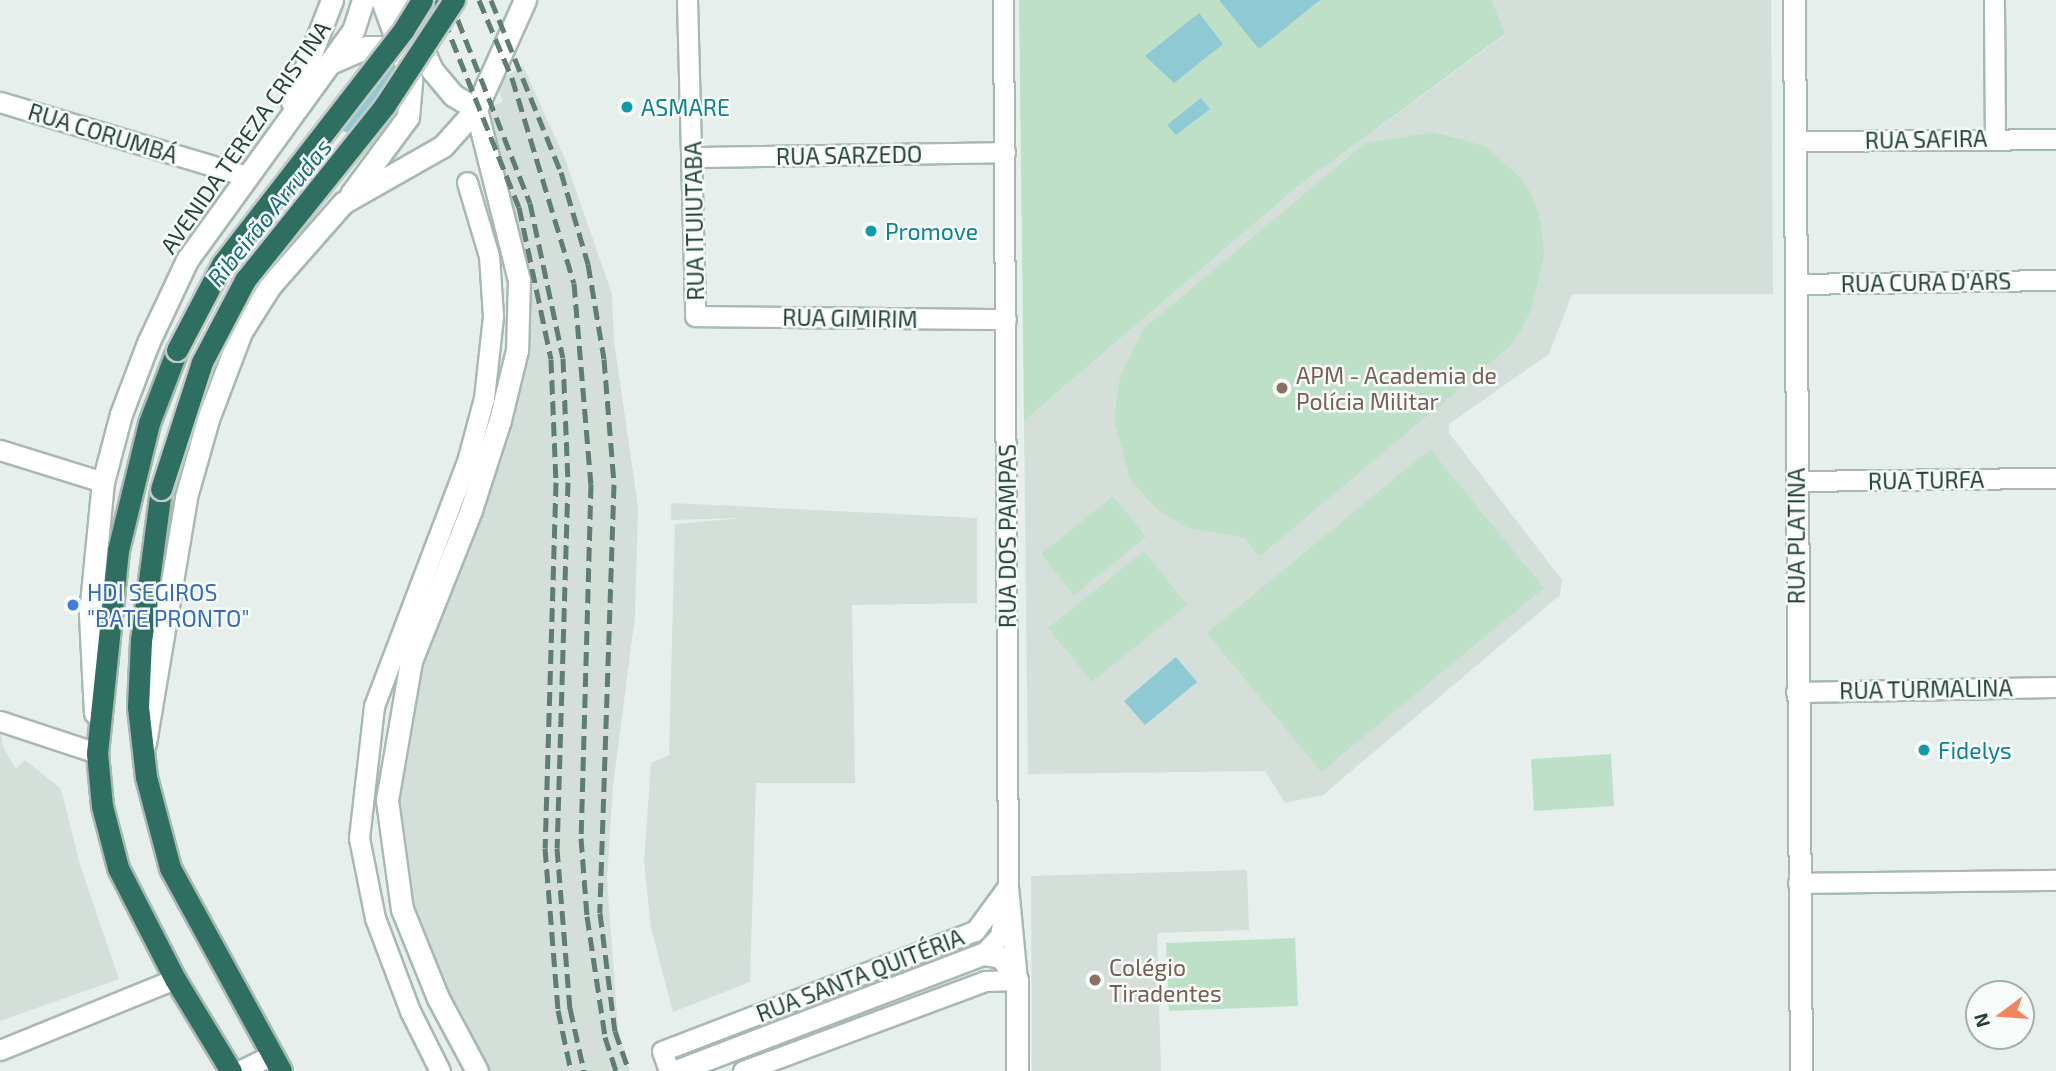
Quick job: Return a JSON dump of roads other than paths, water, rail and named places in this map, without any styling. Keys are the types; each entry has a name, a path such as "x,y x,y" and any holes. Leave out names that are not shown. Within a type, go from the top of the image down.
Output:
{"highway":[{"name":"AVENIDA TEREZA CRISTINA","path":"231,1071 175,979 118,868 102,806 97,753 118,550 149,423 177,350 222,264 404,29 422,0"},
{"path":"277,1063 170,869 142,759 141,641 161,489 202,362 245,280 385,105 454,0"}],"main road":[{"path":"282,127 332,0"},
{"name":"AVENIDA TEREZA CRISTINA","path":"97,753 90,614 103,482 148,343 187,260 353,31 363,0"},
{"path":"142,759 168,586 208,419 241,332 278,277 343,204 408,117 411,79 397,47 382,0"},
{"path":"401,0 432,70 453,95 476,109 519,280 517,350 471,510 411,661 396,726 387,800 402,909 438,998 477,1071"},
{"path":"343,204 443,146 476,109 525,0"},
{"name":"RUA PLATINA","path":"1794,0 1797,284 1796,692 1801,1071"},
{"path":"330,62 367,47 397,47"},
{"name":"RUA SANTA QUITÉRIA","path":"676,1071 983,954 1002,957 1017,980"},
{"name":"RUA DOS PAMPAS","path":"1017,980 1017,1071"}],"street":[{"name":"RUA ITUIUTABA","path":"687,0 694,157 695,316"},
{"name":"RUA DOS PAMPAS","path":"1003,0 1008,886 1017,980"},
{"path":"1994,0 1995,138"},
{"name":"RUA CORUMBÁ","path":"0,102 246,176"},
{"name":"RUA SAFIRA","path":"1796,141 2056,139"},
{"name":"RUA SARZEDO","path":"694,157 1004,152"},
{"path":"440,1071 410,1012 375,918 359,838 374,706 468,458 484,398 494,316 489,256 467,182"},
{"name":"RUA CURA D'ARS","path":"1797,284 2056,280"},
{"name":"RUA GIMIRIM","path":"695,316 1006,319"},
{"path":"0,450 103,482"},
{"name":"RUA TURFA","path":"1796,481 2056,478"},
{"name":"RUA TURMALINA","path":"1796,692 2056,687"},
{"path":"0,721 97,753"},
{"path":"1798,883 2056,880"},
{"name":"RUA SANTA QUITÉRIA","path":"983,954 1000,936 1008,886"},
{"name":"RUA SANTA QUITÉRIA","path":"669,1071 662,1051 975,931 1008,886"},
{"path":"0,1051 175,979"},
{"path":"743,1071 985,981 1017,980"},
{"path":"239,1071 277,1063"}],"water":[{"path":"1219,0 1320,0 1259,49"},
{"path":"1199,13 1223,44 1174,83 1145,56"},
{"path":"1201,98 1210,109 1176,135 1167,125"},
{"path":"1176,657 1197,682 1145,725 1124,701"}],"waterway":[{"name":"Ribeirão Arrudas","path":"348,115 426,25 440,0"}],"railway":[{"path":"436,0 519,207 551,359 556,482 545,848 558,1010 571,1071"},
{"path":"450,0 530,203 563,358 568,482 557,848 570,1008 584,1071"},
{"path":"479,0 512,78 574,283 591,484 581,838 587,916 605,1037 616,1071"},
{"path":"491,0 561,172 588,264 604,359 614,484 600,913 615,1031 629,1071"}],"place":[{"name":"ASMARE","path":"627,107"},
{"name":"Promove","path":"871,231"},
{"name":"APM - Academia de Polícia Militar","path":"1282,388"},
{"name":"HDI SEGIROS \"BATE PRONTO\"","path":"73,605"},
{"name":"Fidelys","path":"1924,750"},
{"name":"Colégio Tiradentes","path":"1095,980"}]}
